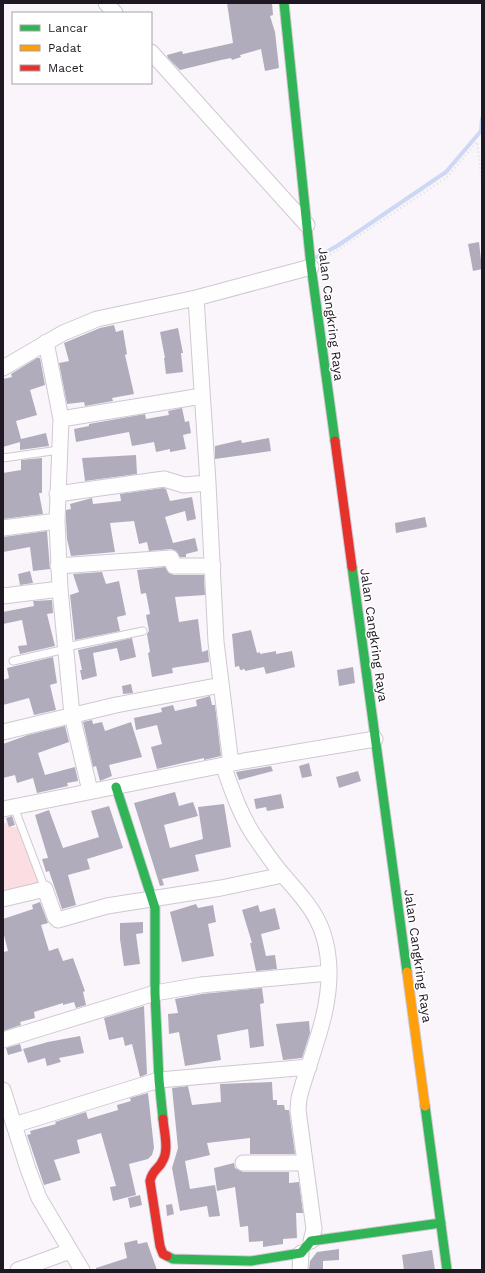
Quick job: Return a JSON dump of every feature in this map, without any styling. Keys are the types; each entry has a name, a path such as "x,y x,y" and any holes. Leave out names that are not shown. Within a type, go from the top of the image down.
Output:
{"street":[{"path":"106,3 114,12"},
{"name":"Jalan Cangkring Raya","path":"284,3 311,262 441,1223 446,1270"},
{"path":"152,53 307,225"},
{"path":"3,368 46,342 77,326 97,319 196,298 311,262"},
{"path":"196,298 208,483 208,512 213,566 216,642 227,764 243,817 283,875 308,903 322,928 328,954 329,973 326,1006 299,1098 298,1110 314,1229 311,1241 301,1253 300,1270"},
{"path":"46,342 61,419 57,494 58,566 72,715 90,791"},
{"path":"61,419 202,396"},
{"path":"57,494 164,479 184,485 208,483"},
{"path":"3,528 57,521"},
{"path":"58,566 171,558 174,566 213,566"},
{"path":"3,596 60,589"},
{"path":"3,732 72,715 221,685"},
{"path":"8,808 227,764 375,739"},
{"path":"116,787 152,898 155,916 155,993 159,1080 166,1149 163,1161 152,1172 150,1181 160,1246 164,1254 168,1257 200,1266 251,1262 301,1253"},
{"path":"3,899 45,889 55,917 58,920 107,906 222,888 283,875"},
{"path":"3,1040 155,993 201,985 329,973"},
{"path":"14,1125 159,1080 309,1067"},
{"path":"3,1090 28,1169 39,1198 82,1270"},
{"path":"243,1163 304,1162"},
{"path":"311,1241 441,1223"},
{"path":"18,1270 70,1251"}],"lane":[{"path":"3,458 59,450"},
{"path":"13,661 143,631"},
{"path":"8,808 45,889"}],"path":[{"path":"311,262 446,178 477,142 482,182"}],"shaded area":[{"path":"7,822 10,827 18,827 41,888 3,898 3,824"}],"building":[{"path":"227,3 272,3 273,15 270,16 275,32 279,68 265,71 261,49 240,55 241,57 232,60 231,58 180,70 168,58 167,55 182,51 183,54 233,43"},
{"path":"479,242 482,269 473,271 468,244"},
{"path":"114,325 116,332 123,330 127,354 125,355 134,394 112,398 113,401 85,406 84,402 67,404 59,363 69,361 64,343 100,328"},
{"path":"178,328 183,353 181,353 183,372 166,374 165,358 160,332"},
{"path":"37,358 40,358 45,385 30,390 37,415 16,421 21,439 46,433 49,446 20,450 20,442 3,447 3,379 12,377 11,374"},
{"path":"182,408 185,422 189,421 191,433 183,435 186,449 170,452 170,449 156,452 154,442 132,446 129,432 76,442 74,429 89,426 89,424 145,414 146,419 169,415 168,411"},
{"path":"269,438 271,451 215,459 215,446 241,440 242,443"},
{"path":"136,455 137,474 85,481 82,458"},
{"path":"42,458 42,493 39,493 43,514 3,519 3,473 21,470 21,460"},
{"path":"163,488 166,489 170,501 192,497 196,519 187,521 185,511 165,517 173,543 195,538 198,551 186,554 186,557 180,557 176,551 171,549 149,551 147,542 139,544 134,521 110,523 115,552 71,556 67,539 66,521 66,510 71,509 70,504 92,498 93,504 121,501 120,494"},
{"path":"425,517 427,527 396,533 395,523"},
{"path":"47,531 50,569 33,571 30,547 3,552 3,537"},
{"path":"165,567 169,573 174,575 204,575 205,595 175,597 179,622 198,619 202,652 208,650 209,662 172,668 173,673 152,677 148,653 150,652 147,634 149,631 146,615 150,614 146,593 141,594 137,570"},
{"path":"30,571 33,583 20,585 18,574"},
{"path":"102,572 106,584 119,581 126,615 117,617 120,631 75,640 70,595 79,592 73,574"},
{"path":"52,600 53,613 47,614 55,646 20,654 18,646 27,645 22,620 3,624 3,612 34,606 33,601"},
{"path":"251,630 257,653 260,652 260,654 276,651 276,654 292,651 295,667 266,674 264,667 245,671 245,669 240,670 239,666 235,667 232,634"},
{"path":"132,638 136,657 120,661 117,648 93,653 97,676 82,680 80,670 82,670 78,650"},
{"path":"53,657 57,683 50,685 56,710 34,715 29,698 3,705 3,680 9,678 7,668"},
{"path":"353,667 355,683 339,686 337,670"},
{"path":"131,684 133,693 123,694 122,686"},
{"path":"210,696 212,705 215,705 221,756 204,760 204,758 157,769 151,747 162,744 157,725 136,730 134,718 162,712 161,708 173,705 175,711 197,706 196,700"},
{"path":"92,720 93,724 102,722 105,731 131,722 142,757 109,765 112,776 100,781 96,766 93,767 83,722"},
{"path":"65,726 69,742 38,753 45,775 75,767 78,781 67,783 68,786 37,793 33,778 17,783 15,775 3,778 3,744 28,735"},
{"path":"309,763 312,776 302,778 299,766"},
{"path":"271,766 273,771 239,780 236,772"},
{"path":"358,771 361,781 339,788 336,777"},
{"path":"175,792 179,806 193,802 198,816 164,825 170,848 203,839 198,807 224,804 231,847 195,855 199,871 162,879 164,885 160,886 134,803"},
{"path":"281,794 284,808 267,811 266,807 256,809 254,799"},
{"path":"109,806 123,848 87,859 90,869 68,875 76,905 62,909 49,871 46,872 42,859 48,858 35,815 49,810 63,848 99,837 91,811"},
{"path":"12,816 15,825 9,827 6,818"},
{"path":"40,902 48,923 41,925 49,951 58,948 63,961 73,958 85,991 83,992 86,1005 76,1008 74,1002 63,1005 63,1003 34,1012 35,1018 20,1022 21,1025 3,1031 3,952 8,951 3,931 3,919 33,909 32,905"},
{"path":"196,904 198,908 213,905 216,922 208,924 214,956 182,962 170,912"},
{"path":"258,905 260,912 275,908 280,929 261,934 266,956 275,955 277,969 256,971 250,943 252,943 242,910"},
{"path":"143,922 143,933 136,934 140,964 124,966 120,939 120,923"},
{"path":"262,988 264,1003 260,1004 264,1046 250,1048 248,1029 217,1035 221,1060 185,1066 179,1032 169,1034 168,1014 178,1013 175,999 202,994"},
{"path":"144,1006 147,1074 140,1077 132,1044 125,1046 123,1037 109,1040 104,1018"},
{"path":"309,1021 310,1033 302,1058 283,1060 276,1024"},
{"path":"80,1036 84,1053 59,1058 61,1062 47,1066 45,1058 28,1063 23,1049 48,1042"},
{"path":"20,1044 22,1051 8,1055 6,1048"},
{"path":"272,1082 273,1100 277,1100 277,1105 284,1105 285,1110 289,1110 295,1154 250,1154 250,1138 207,1143 210,1155 185,1161 190,1189 215,1185 220,1216 209,1217 207,1206 180,1211 172,1168 178,1148 172,1088 188,1086 192,1105 221,1102 220,1084"},
{"path":"148,1093 154,1148 152,1155 148,1159 129,1164 136,1195 113,1201 110,1187 116,1186 101,1133 77,1140 80,1153 54,1160 61,1180 44,1185 27,1135 31,1134 30,1131 56,1124 55,1122 86,1112 88,1119 118,1110 117,1105 131,1101 130,1098"},
{"path":"234,1163 235,1168 243,1172 289,1172 289,1183 299,1182 303,1213 296,1213 297,1238 283,1239 283,1244 263,1247 263,1241 249,1242 248,1226 240,1227 235,1187 217,1191 214,1168"},
{"path":"140,1195 142,1205 130,1208 128,1198"},
{"path":"172,1204 174,1214 167,1216 166,1205"},
{"path":"137,1240 138,1244 147,1242 157,1270 96,1270 96,1268 127,1258 124,1243"},
{"path":"339,1249 339,1260 323,1261 323,1270 309,1270 310,1261 317,1252"},
{"path":"432,1250 435,1270 404,1270 402,1255"}],"waterway":[{"path":"317,257 337,246 446,172 481,131 482,118"}],"traffic: fast":[{"path":"284,3 311,266 335,441"},
{"path":"352,567 407,972"},
{"path":"116,787 155,908 155,993 159,1080 163,1119"},
{"path":"425,1106 447,1270"},
{"path":"167,1256 173,1259 251,1261 301,1253 311,1241 441,1223"}],"traffic: slow":[{"path":"407,972 425,1106"}],"traffic: jam":[{"path":"335,441 352,567"},
{"path":"163,1119 166,1140 165,1156 150,1181 160,1246 163,1254 167,1256"}]}
